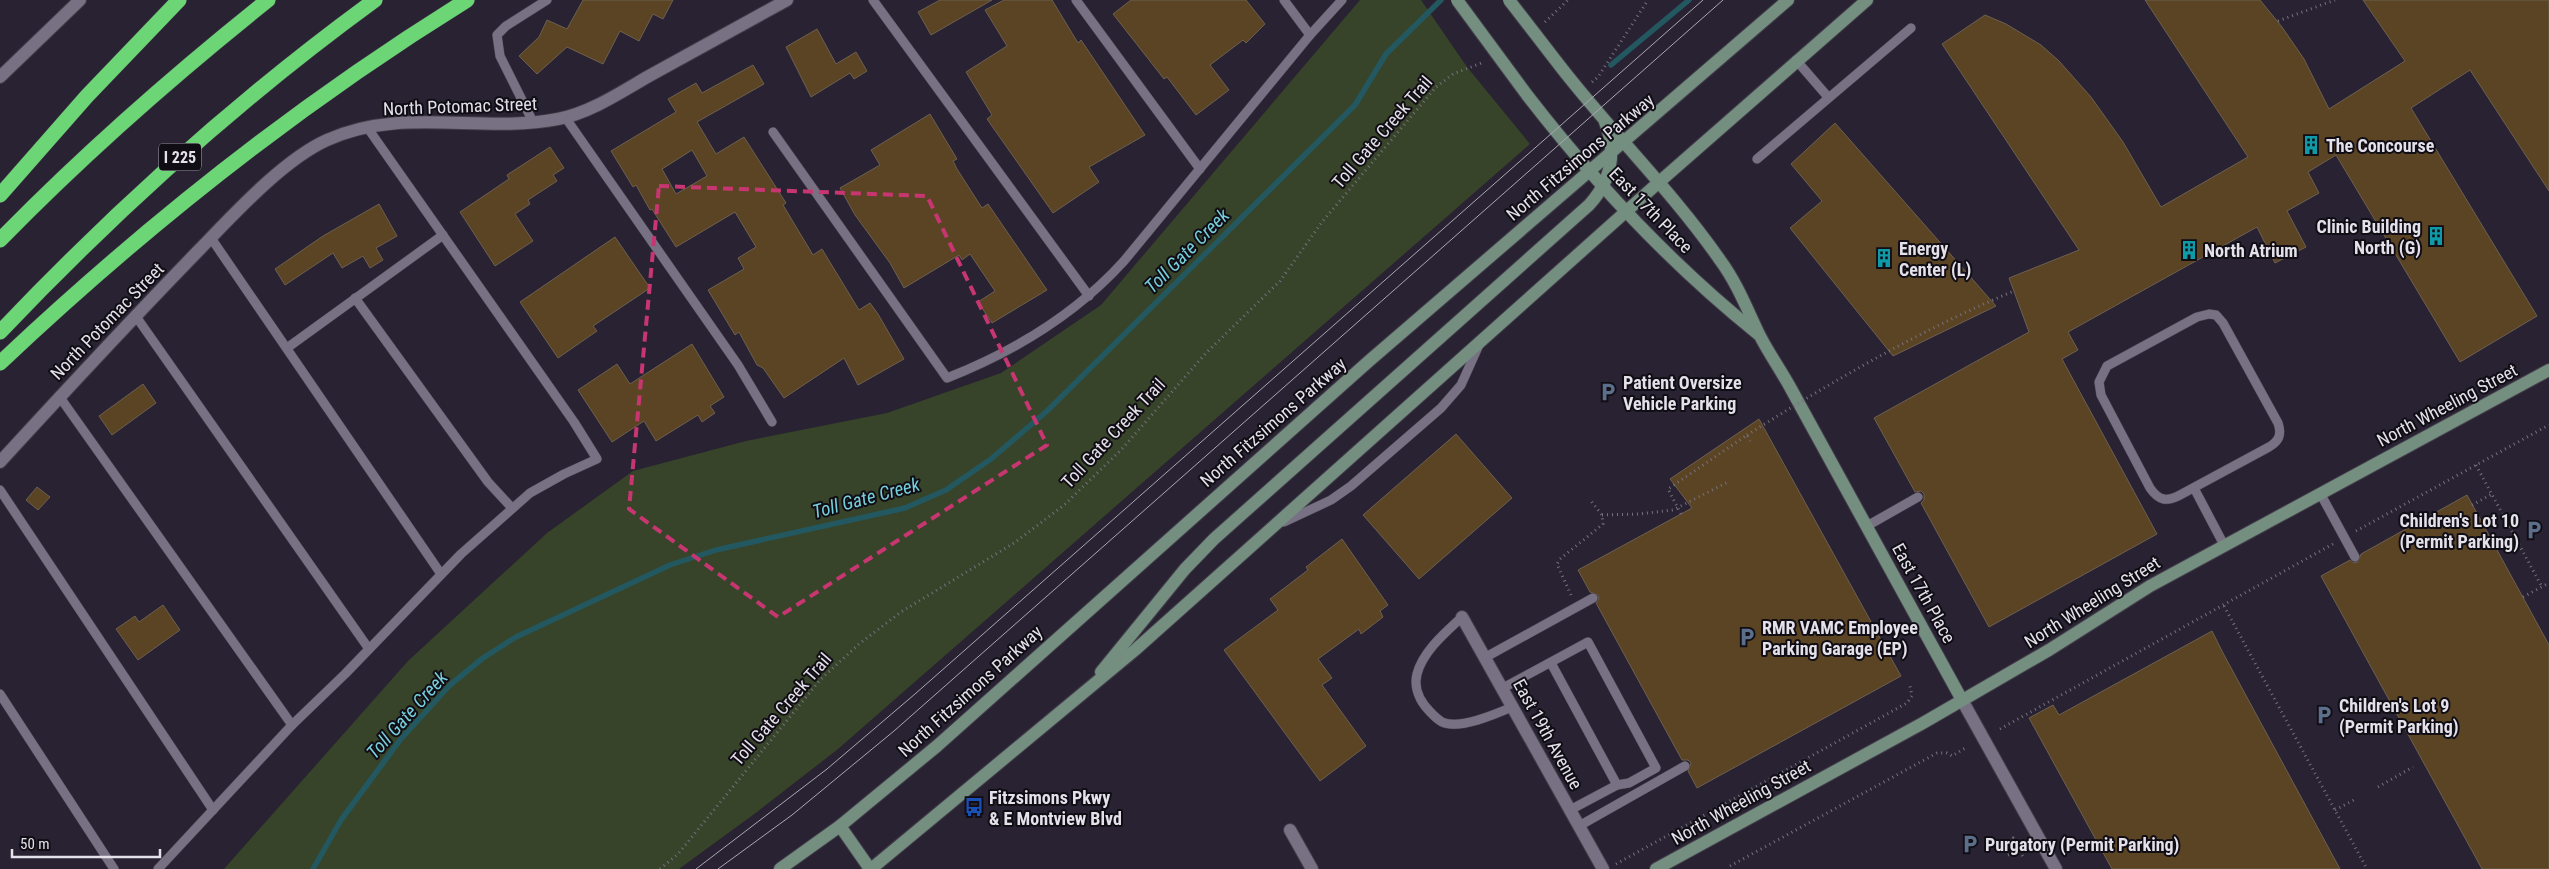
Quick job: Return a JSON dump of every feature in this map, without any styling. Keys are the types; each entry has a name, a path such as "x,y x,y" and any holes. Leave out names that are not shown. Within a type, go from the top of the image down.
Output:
{"highway":[{"path":"0,195 87,96 179,0"},
{"path":"0,240 67,173 138,108 268,0"},
{"name":"I 225","path":"0,332 85,246 169,166 275,76 375,0"},
{"path":"0,363 110,262 219,174 347,79 468,0"}],"main road":[{"name":"East 17th Place","path":"1457,0 1527,96 1626,211 1698,282 1760,336"},
{"name":"East 17th Place","path":"1509,0 1605,122 1697,228 1722,262 1743,297 1760,336 1962,700"},
{"name":"North Fitzsimons Parkway","path":"780,869 840,826 937,746 1132,570 1369,361 1788,0"},
{"path":"840,826 870,869 1081,697 1796,60 1867,0"},
{"path":"1081,697 1185,570 1214,539 1589,205 1604,186 1609,173 1611,154 1605,122"},
{"name":"North Wheeling Street","path":"1656,869 1962,700 2049,650 2139,592 2549,370"}],"street":[{"path":"0,77 80,0"},
{"name":"North Potomac Street","path":"0,462 135,315 211,238 264,187 305,154 329,139 367,127 412,121 533,122 565,117 621,92 787,0"},
{"name":"East 19th Avenue","path":"1462,617 1486,657 1602,869"},
{"name":"East 17th Place","path":"1962,700 2056,869"},
{"path":"1290,830 1312,869"}],"lane":[{"path":"533,122 500,56 497,36 510,23 547,0"},
{"path":"874,0 1089,296"},
{"path":"1076,0 1200,168"},
{"path":"1284,0 1310,36"},
{"path":"773,132 947,378 1013,347 1089,296 1124,262 1200,168 1342,0"},
{"path":"1757,159 1911,28"},
{"path":"1796,60 1828,97"},
{"path":"565,117 738,365 772,422"},
{"path":"158,869 292,725 440,574 530,494 564,474 597,459 574,422 367,127"},
{"path":"287,348 443,235"},
{"path":"211,238 440,574"},
{"path":"355,298 488,482 512,508"},
{"path":"2209,314 2216,315 2223,323 2278,423 2280,434 2277,441 2269,447 2194,488 2168,500 2157,497 2153,493 2101,395 2099,382 2107,366 2197,317 2209,314"},
{"path":"135,315 368,649"},
{"path":"1274,526 1336,497 1398,446 1456,392 1480,342"},
{"path":"59,396 292,725"},
{"path":"2194,488 2224,545"},
{"path":"0,490 213,810"},
{"path":"2320,493 2355,557"},
{"path":"1867,526 1918,497"},
{"path":"1486,657 1593,598"},
{"path":"1462,617 1437,642 1417,672 1415,684 1422,702 1433,715 1444,723 1489,718 1512,707"},
{"path":"1503,688 1588,642 1656,768 1629,782 1617,785 1570,810"},
{"path":"1551,663 1617,785"},
{"path":"0,694 114,869"},
{"path":"1579,826 1685,766"}],"path":[{"path":"1541,25 1568,0"},
{"path":"1580,91 1598,77 1648,0"},
{"path":"2278,21 2335,0"},
{"name":"Toll Gate Creek Trail","path":"660,869 678,854 820,680 859,644 901,612 1014,543 1063,506 1121,450 1206,353 1280,281 1322,222 1436,87 1453,74 1488,60"},
{"path":"1681,514 1668,489 1747,435 1882,354 1928,330 2014,291"},
{"path":"2000,729 2549,425"},
{"path":"1747,435 1750,441"},
{"path":"2476,465 2542,586"},
{"path":"1602,515 1638,514 1678,508 1728,482"},
{"path":"2472,505 2492,494"},
{"path":"1577,607 1557,564 1560,559 1603,524 1602,515 1591,501"},
{"path":"2523,597 2549,583"},
{"path":"2224,606 2367,869"},
{"path":"1607,869 1907,703 1912,696 1910,686"},
{"path":"1730,866 1937,753 1947,753 1952,756 1967,747"},
{"path":"2378,787 2413,767"},
{"path":"2335,810 2354,800"},
{"path":"2008,856 2015,852 2009,840 2013,838 2023,857"}],"highlighted area":[{"path":"659,186 927,196 1047,445 778,617 629,509"}],"green space":[{"path":"1360,0 1421,0 1467,67 1530,144 838,749 757,812 679,869 224,869 408,661 547,533 633,471 746,441 887,413 1001,373 1101,305"}],"building":[{"path":"583,0 673,0 663,19 653,14 639,41 620,31 603,64 567,47 537,74 519,56 539,37 547,20 567,29"},
{"path":"940,0 992,0 931,35 918,12"},
{"path":"1004,0 1052,0 1078,43 1081,40 1145,135 1089,167 1099,182 1053,213 987,119 992,115 966,72 1007,46 985,10"},
{"path":"1131,0 1246,0 1265,24 1246,43 1243,40 1210,65 1229,90 1196,115 1167,77 1164,79 1113,14"},
{"path":"2145,0 2260,0 2304,59 2329,109 2405,61 2363,0 2549,0 2549,191 2470,70 2411,108 2537,316 2460,362 2336,155 2308,172 2319,193 2287,211 2306,247 2275,263 2257,227 2068,332 2078,350 2062,359 2157,534 1989,627 1921,503 1924,500 1924,494 1921,491 1915,492 1874,418 2029,332 2009,278 2079,250 1942,44 1985,15 2006,24 2041,45 2059,61 2091,97 2123,142 2161,207 2248,157"},
{"path":"817,29 836,64 856,52 867,71 854,79 850,73 811,97 786,47"},
{"path":"753,65 764,84 697,122 716,154 744,137 786,203 783,205 813,255 822,249 859,310 870,303 904,359 858,385 844,358 784,398 763,368 757,365 739,332 735,335 708,290 744,269 738,258 756,247 735,212 676,247 652,209 650,210 636,185 633,187 611,151 676,112 668,99 696,83 702,93","holes":["692,150 707,176 676,194 662,169"]},
{"path":"930,114 957,159 953,161 957,169 982,208 988,204 1047,290 992,323 978,302 995,291 970,254 962,260 959,255 904,288 890,263 855,215 840,188 880,165 871,150"},
{"name":"Energy Center (L)","path":"1835,123 1996,306 1893,356 1790,228 1822,201 1791,164"},
{"path":"550,147 564,168 553,175 557,181 528,200 530,204 515,214 533,241 495,266 460,212 509,179 507,175"},
{"path":"379,204 397,236 376,248 383,260 370,268 363,256 342,268 333,253 285,285 275,269 323,236"},
{"path":"615,237 650,288 593,326 597,331 558,358 520,302"},
{"path":"692,344 724,397 710,406 715,413 702,422 698,415 656,441 644,421 612,442 578,390 617,364 630,384"},
{"path":"143,384 156,403 112,435 99,416"},
{"name":"RMR VAMC Employee Parking Garage (EP)","path":"1759,419 1901,676 1697,788 1688,771 1691,763 1688,760 1682,760 1596,603 1599,599 1598,595 1590,592 1578,570 1692,508 1670,479"},
{"path":"1456,434 1512,498 1419,579 1363,515"},
{"path":"37,487 50,497 38,510 26,500"},
{"path":"2467,495 2549,645 2549,869 2482,869 2321,576 2350,560 2354,563 2358,562 2361,554"},
{"path":"1342,539 1388,605 1380,611 1383,617 1361,634 1359,629 1318,659 1332,678 1322,685 1366,746 1320,781 1224,650 1278,610 1270,599 1308,570 1306,567"},
{"path":"163,605 180,630 138,660 116,629 135,616 139,622"},
{"path":"2212,631 2340,869 2112,869 2029,718 2053,705 2059,715"}],"waterway":[{"name":"Toll Gate Creek","path":"313,869 341,820 400,740 450,685 483,658 516,637 670,565 716,550 905,508 946,490 991,459 1047,411 1355,105 1386,54 1441,0"},
{"path":"1611,65 1689,0"}],"tram line":[{"path":"696,869 827,769 915,694 1703,0"},
{"path":"718,869 792,815 894,731 1723,0"}],"place":[{"name":"The Concourse","path":"2311,145"},
{"name":"Clinic Building North (G)","path":"2436,236"},
{"name":"North Atrium","path":"2189,250"},
{"name":"Energy Center (L)","path":"1884,258"},
{"name":"Patient Oversize Vehicle Parking","path":"1608,392"},
{"name":"Children's Lot 10 (Permit Parking)","path":"2534,530"},
{"name":"RMR VAMC Employee Parking Garage (EP)","path":"1747,637"},
{"name":"Children's Lot 9 (Permit Parking)","path":"2324,715"},
{"name":"Fitzsimons Pkwy & E Montview Blvd","path":"974,807"},
{"name":"Purgatory (Permit Parking)","path":"1970,844"}]}
